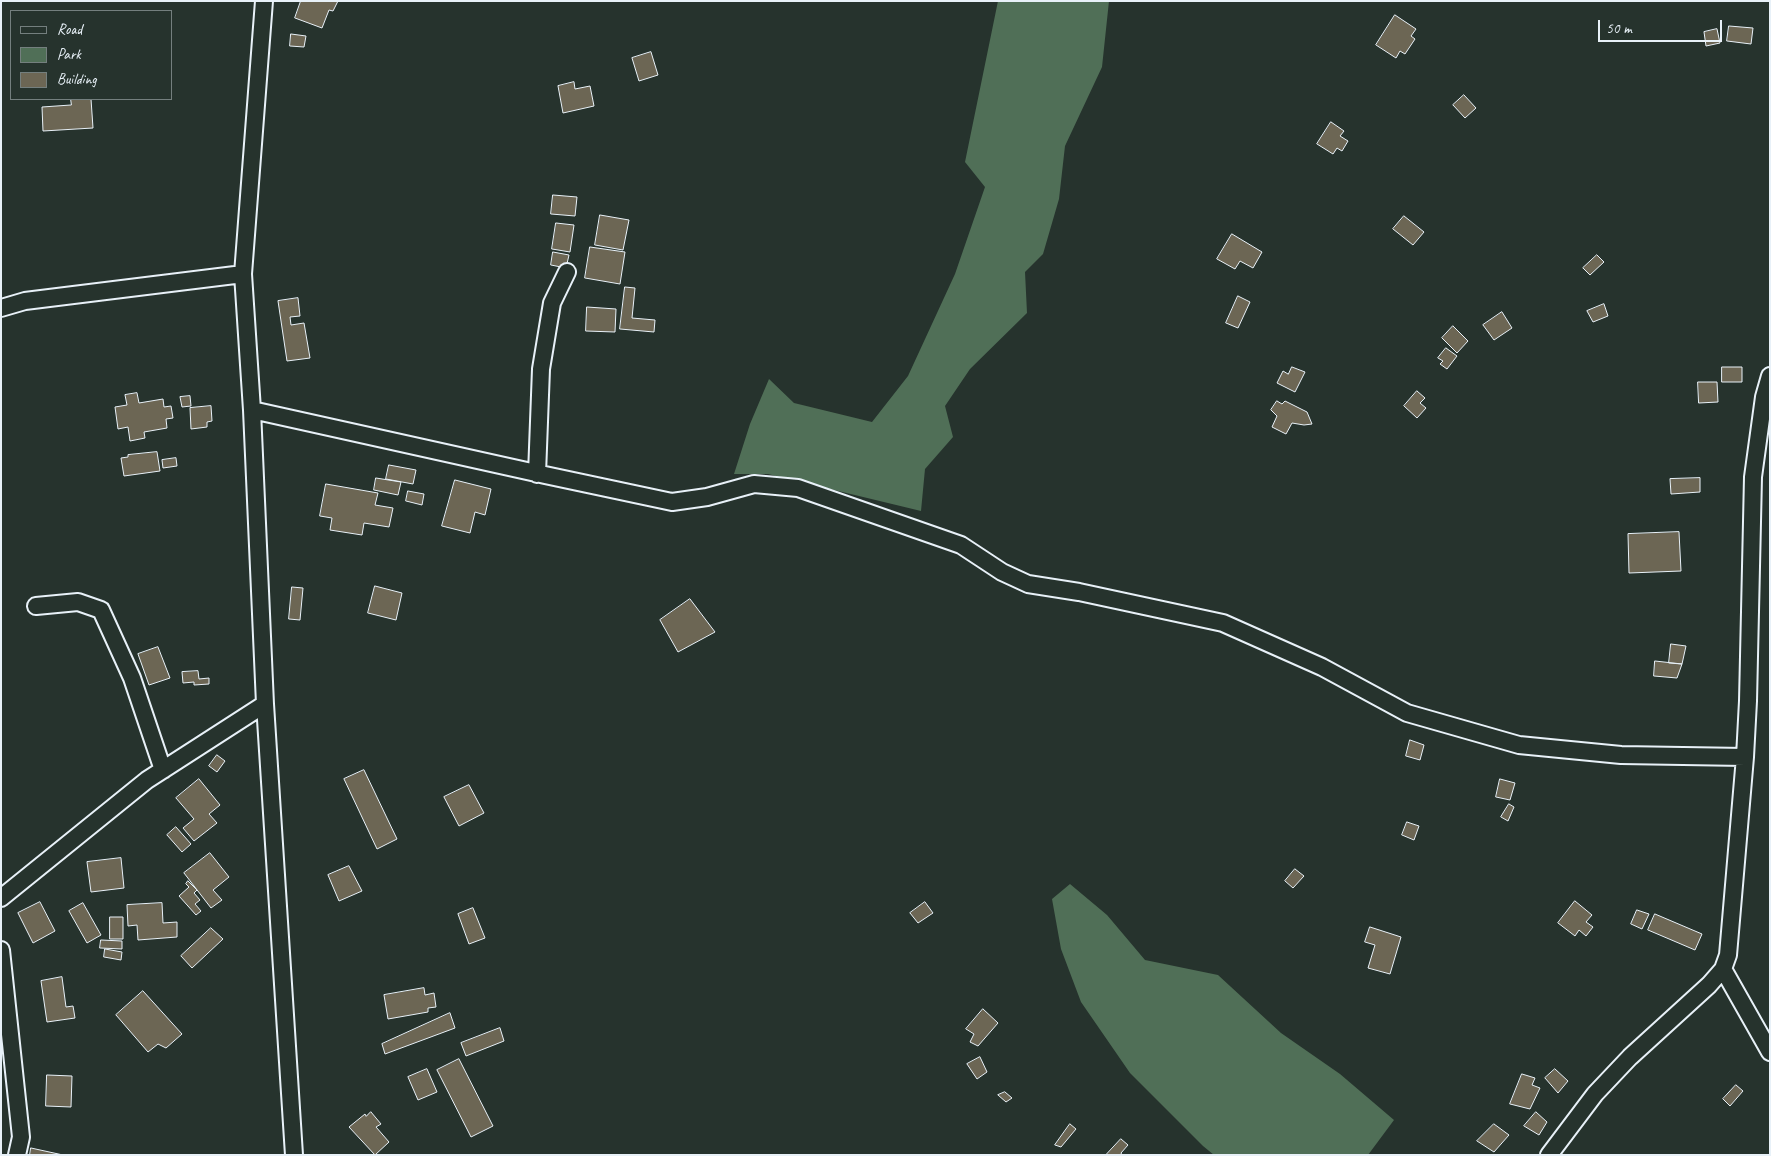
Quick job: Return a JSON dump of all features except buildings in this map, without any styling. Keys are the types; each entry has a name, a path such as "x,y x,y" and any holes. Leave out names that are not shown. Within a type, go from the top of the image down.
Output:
{"street":[{"path":"264,1 243,274 252,410 265,704 294,1155"},
{"path":"537,474 541,370 552,304 567,272"},
{"path":"1,308 25,301 243,274"},
{"path":"1549,1155 1595,1094 1630,1057 1709,985 1723,969 1728,955 1745,757 1751,613 1753,477 1764,396 1770,376"},
{"path":"252,410 537,474 672,502 707,497 754,484 798,488 961,544 1002,572 1028,584 1079,592 1222,623 1322,667 1407,714 1519,745 1621,755 1745,757"},
{"path":"36,606 78,602 101,610 132,678 163,770"},
{"path":"1,898 148,780 265,704"},
{"path":"1,950 21,1137 17,1155"},
{"path":"1723,969 1770,1052"}],"green space":[{"path":"998,1 1109,1 1102,67 1065,146 1059,199 1043,254 1025,272 1027,313 970,369 945,406 953,437 925,469 921,511 768,474 734,474 750,424 769,379 794,403 872,422 908,376 955,274 985,187 965,162"},
{"path":"1070,884 1107,915 1145,960 1218,975 1281,1033 1340,1074 1394,1120 1368,1155 1214,1155 1203,1146 1130,1073 1081,1002 1061,949 1052,899"}]}
